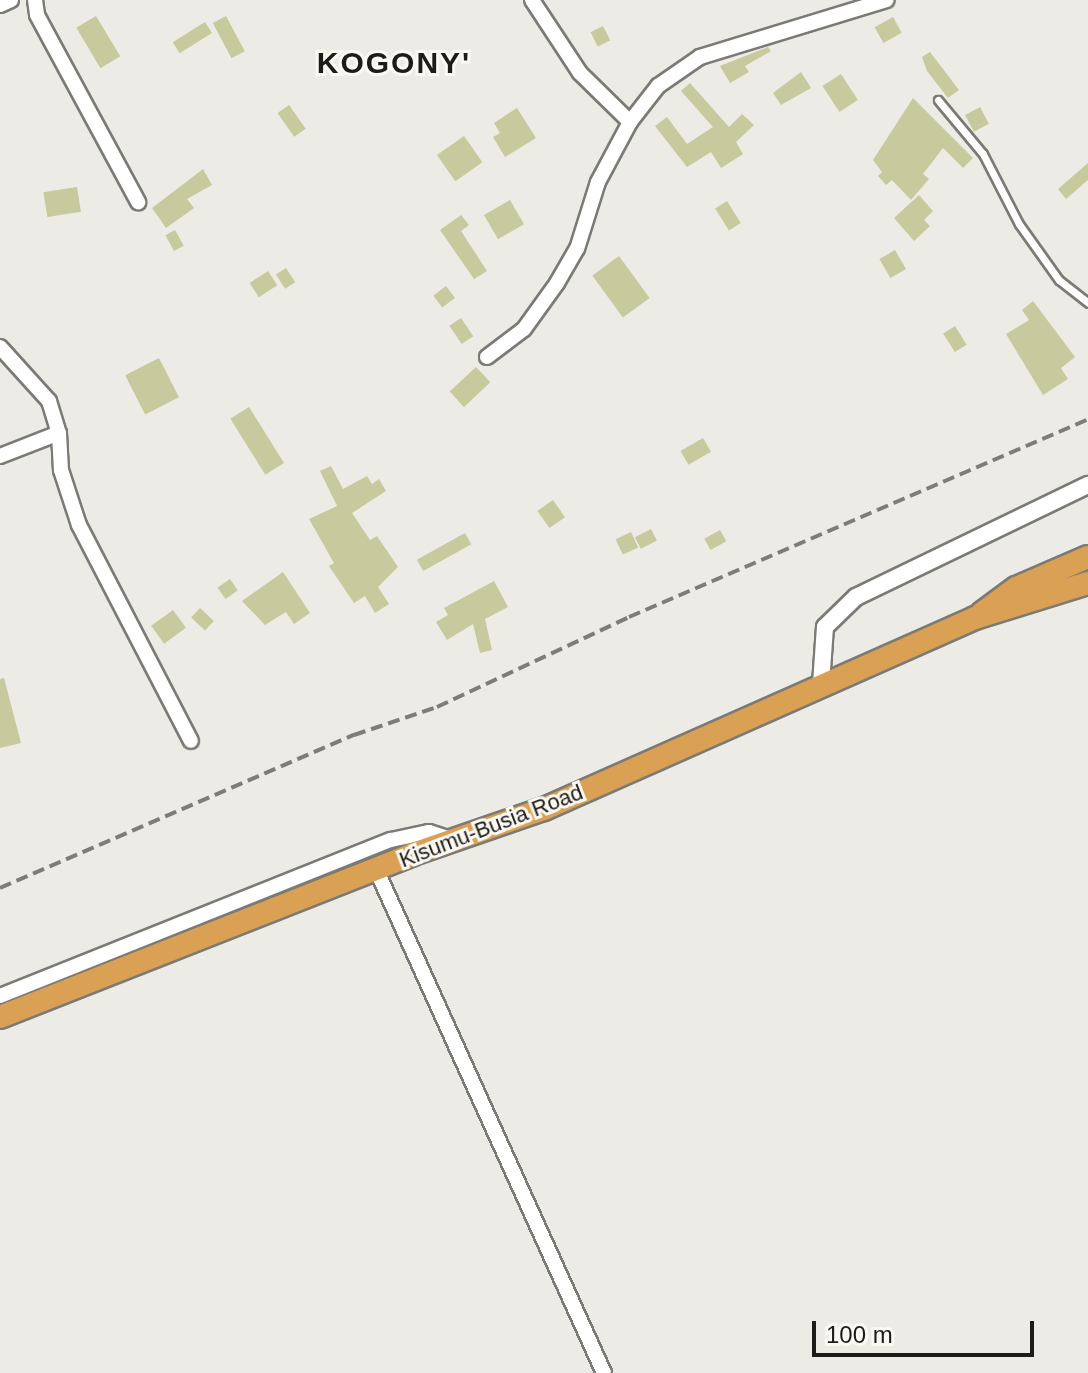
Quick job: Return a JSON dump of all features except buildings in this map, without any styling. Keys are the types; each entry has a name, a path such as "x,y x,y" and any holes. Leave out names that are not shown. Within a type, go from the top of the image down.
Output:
{"highway":[{"path":"975,618 1016,588 1088,557"},
{"path":"975,618 1088,583"},
{"name":"Kisumu-Busia Road","path":"0,1017 376,869 544,809 975,618"}],"street":[{"path":"0,5 11,0"},
{"path":"35,0 37,15 138,202"},
{"path":"532,0 580,73 630,122"},
{"path":"487,357 524,329 571,260 598,182 630,122 658,86 700,57 887,0"},
{"path":"0,347 49,401 59,433 61,470 79,525 191,741"},
{"path":"0,456 59,433"},
{"path":"821,684 825,627 856,597 1088,485"},
{"path":"0,996 401,837 429,832 453,840"},
{"path":"376,869 604,1373"}],"lane":[{"path":"938,100 983,154 1019,224 1059,280 1088,303"}],"railway":[{"path":"0,888 354,735 437,707 629,617 1088,419"}],"district":[{"name":"KOGONY'","path":"394,63"}]}
